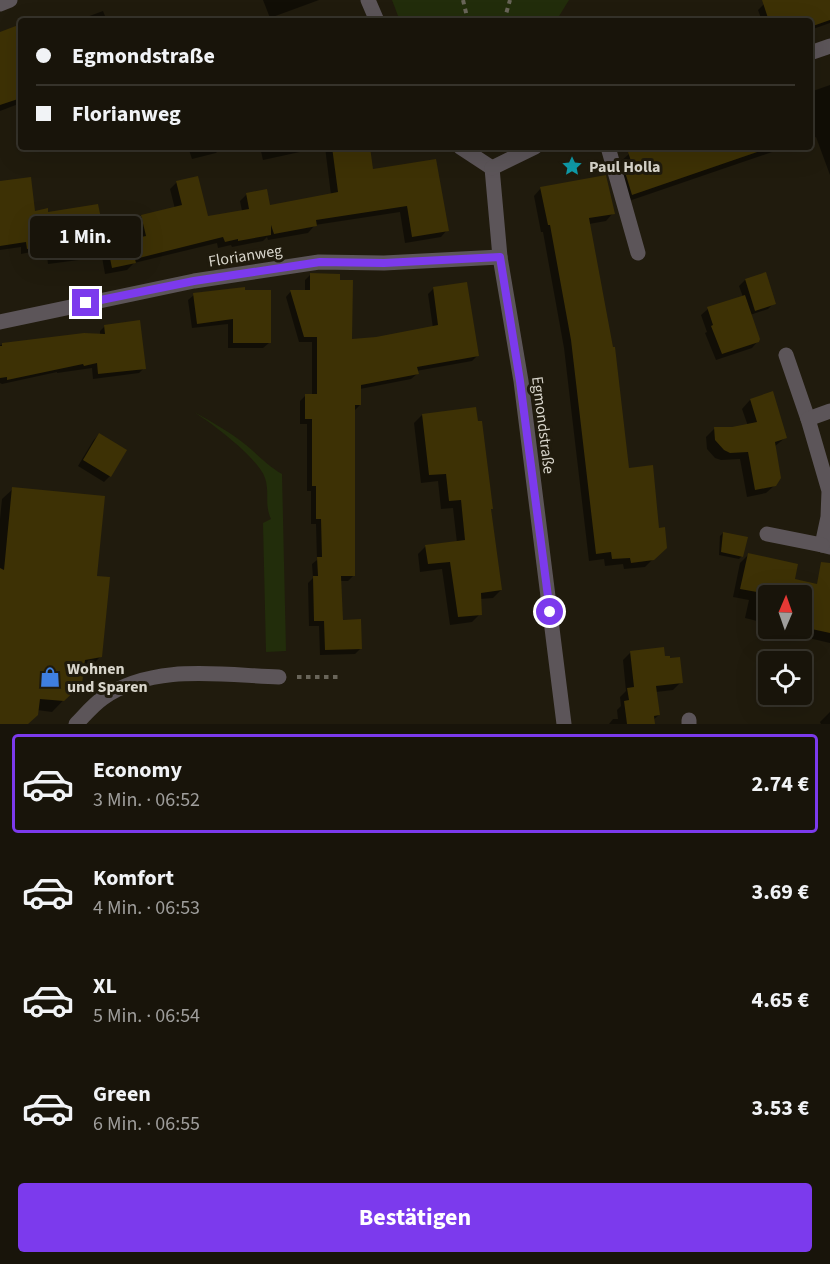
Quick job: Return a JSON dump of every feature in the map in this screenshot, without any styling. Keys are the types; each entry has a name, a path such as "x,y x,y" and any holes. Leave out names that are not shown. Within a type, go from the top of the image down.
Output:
{"street":[{"path":"0,4 10,0"},
{"path":"368,0 376,18"},
{"path":"813,52 830,46"},
{"path":"465,150 492,168 529,150"},
{"path":"609,150 638,253"},
{"name":"Egmondstraße","path":"492,168 500,257 520,381 564,724"},
{"name":"Florianweg","path":"0,322 194,281 320,262 384,263 500,257"},
{"path":"767,534 826,546 829,491 808,419 786,356"},
{"path":"808,419 830,411"},
{"path":"76,724 103,698 130,683 150,677 170,675 279,677"}],"path":[{"path":"463,0 467,18"},
{"path":"505,18 510,0"},
{"path":"279,677 338,677"}],"green space":[{"path":"392,0 569,0 558,18 399,18"},
{"path":"194,412 234,436 282,474 286,651 266,652 263,523 271,519 265,478 244,451"}],"building":[{"path":"762,0 830,0 830,20 813,26 813,18 768,18"},
{"path":"18,25 18,99 0,105 0,32"},
{"path":"332,150 370,150 373,169 436,159 449,231 412,237 407,206 316,220 317,226 274,234 271,225 271,235 225,242 223,237 135,259 136,263 112,268 107,244 146,236 141,215 182,205 176,181 198,176 208,216 249,209 246,193 267,189 270,205 338,192"},
{"path":"634,150 763,150 632,195 625,172 634,170 628,152"},
{"path":"606,175 615,214 589,218 613,347 615,347 629,468 653,465 659,528 665,527 667,548 654,560 631,563 630,558 612,559 611,552 596,554 571,340 550,225 548,225 540,187"},
{"path":"31,177 35,211 48,208 48,212 98,204 108,252 53,259 51,245 27,249 26,242 0,246 0,181"},
{"path":"766,272 776,304 755,311 745,279"},
{"path":"310,273 340,274 340,280 353,280 352,339 376,337 438,325 433,287 467,282 479,356 417,367 419,374 361,385 361,405 355,405 355,576 341,576 343,620 361,619 362,649 325,650 324,621 314,621 313,576 318,576 317,557 322,557 321,519 316,519 316,486 312,486 312,419 305,419 305,394 317,394 317,337 304,337 290,290 310,290"},
{"path":"245,287 245,290 271,290 271,343 233,343 233,319 197,324 193,293"},
{"path":"745,295 760,339 759,342 722,354 711,326 713,325 707,307"},
{"path":"140,320 146,369 98,374 97,363 7,380 7,377 0,378 0,346 2,343 84,333 105,334 104,325"},
{"path":"773,391 787,438 775,442 781,478 776,486 755,490 748,452 730,453 724,450 715,440 714,427 732,427 757,422 750,399"},
{"path":"476,407 478,421 482,421 502,590 481,593 482,615 458,617 450,562 428,564 425,545 465,540 461,500 449,501 446,474 429,475 422,414"},
{"path":"99,433 127,450 111,477 83,460"},
{"path":"12,487 105,496 97,576 110,577 102,657 85,660 82,684 64,701 40,699 38,715 28,724 0,724 0,568 4,570"},
{"path":"723,532 748,537 743,557 721,552"},
{"path":"748,553 798,564 795,579 817,584 821,562 830,563 830,633 812,629 814,596 812,596 812,585 758,585 758,596 756,596 757,592 740,589"},
{"path":"664,647 665,656 680,657 683,683 656,686 660,715 654,716 655,724 627,724 624,701 629,700 627,688 634,687 630,651"}],"place":[{"name":"Paul Holla","path":"572,166"},
{"name":"Wohnen und Sparen","path":"50,677"}],"route":[{"path":"86,303 194,281 320,262 384,263 500,257 520,381 550,612"}]}
